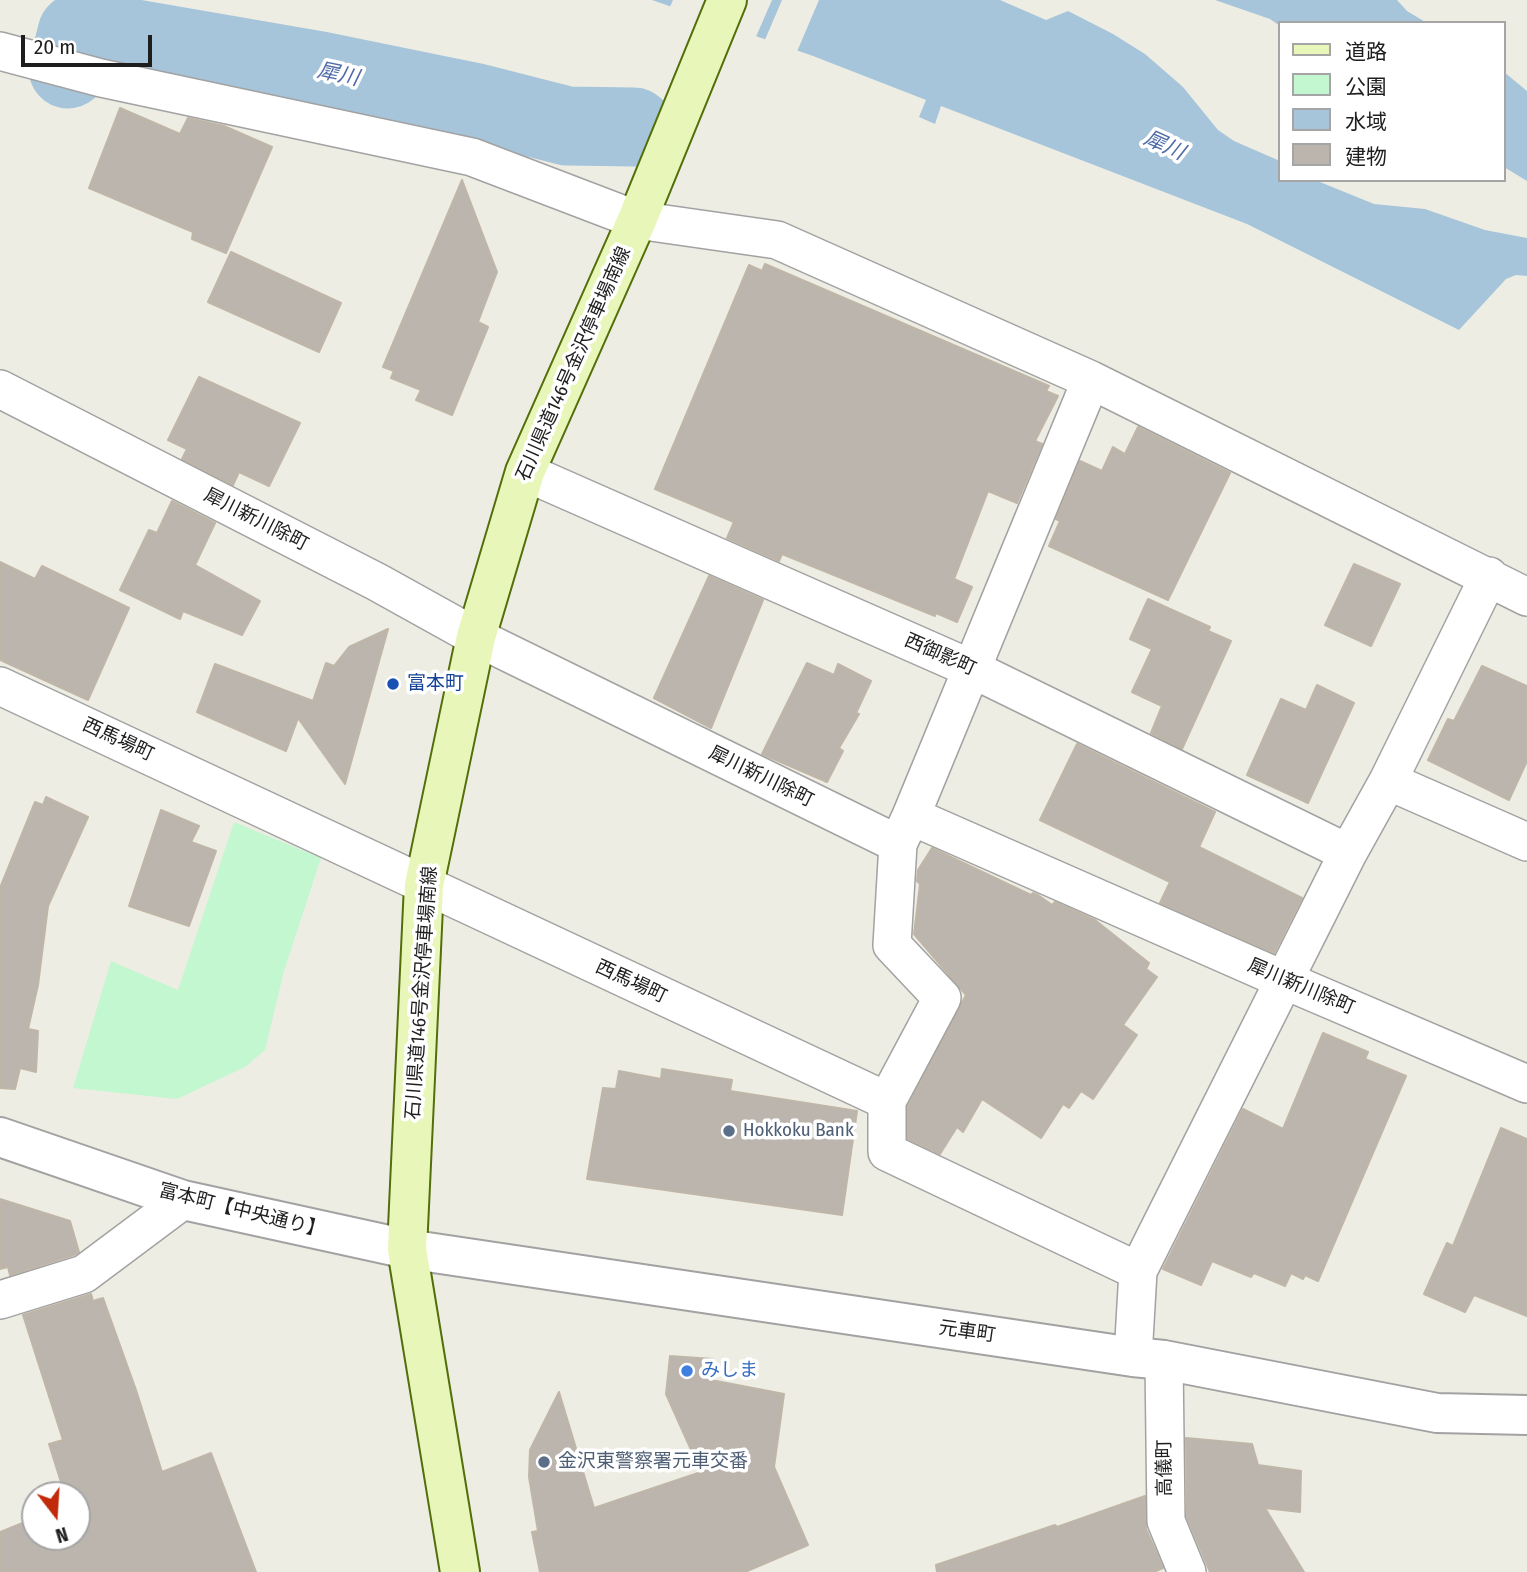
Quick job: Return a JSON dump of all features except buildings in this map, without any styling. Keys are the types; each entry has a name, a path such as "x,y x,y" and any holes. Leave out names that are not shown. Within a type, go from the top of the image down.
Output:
{"main road":[{"name":"石川県道146号金沢停車場南線","path":"460,1572 407,1249 425,886 476,637 525,472 638,220 727,0"}],"street":[{"path":"0,51 101,78 472,157 638,220 777,240 1091,380 1527,597"},
{"path":"1091,380 905,830 892,946 942,998 887,1101 887,1152 1138,1271"},
{"name":"犀川新川除町","path":"0,389 365,576 476,637 905,830 1284,980 1527,1084"},
{"name":"西御影町","path":"525,472 972,668 1348,853"},
{"path":"1148,1358 1138,1271 1348,853 1388,781 1489,576"},
{"name":"西馬場町","path":"0,686 887,1101"},
{"path":"1388,781 1527,842"},
{"name":"富本町【中央通り】","path":"0,1137 183,1200 407,1249"},
{"path":"0,1300 84,1274 183,1200"},
{"name":"元車町","path":"407,1249 1148,1358 1437,1413 1527,1415"},
{"name":"高儀町","path":"1148,1358 1166,1521 1181,1570"}],"green space":[{"path":"234,822 321,858 284,971 265,1050 245,1067 177,1099 73,1088 111,961 178,990"}],"water":[{"path":"652,0 1000,0 1046,20 1068,11 1145,54 1183,87 1218,130 1234,141 1278,160 1278,182 1320,182 1374,204 1425,209 1485,230 1527,238 1527,276 1516,275 1506,279 1459,330 1247,224 941,106 935,124 919,117 926,100 813,56"},
{"path":"1215,0 1397,0 1407,11 1424,21 1278,21 1278,25 1270,19"},
{"path":"1506,74 1527,91 1527,181 1506,168"}],"pier":[{"path":"673,0 772,0 755,39 669,9"},
{"path":"782,0 819,0 796,54 764,42"}],"waterway":[{"name":"犀川","path":"68,69 77,33 89,31 320,71 477,103 567,126 634,127"}],"place":[{"name":"富本町","path":"393,684"},
{"name":"Hokkoku Bank","path":"729,1131"},
{"name":"みしま","path":"687,1371"},
{"name":"金沢東警察署元車交番","path":"544,1462"}]}
